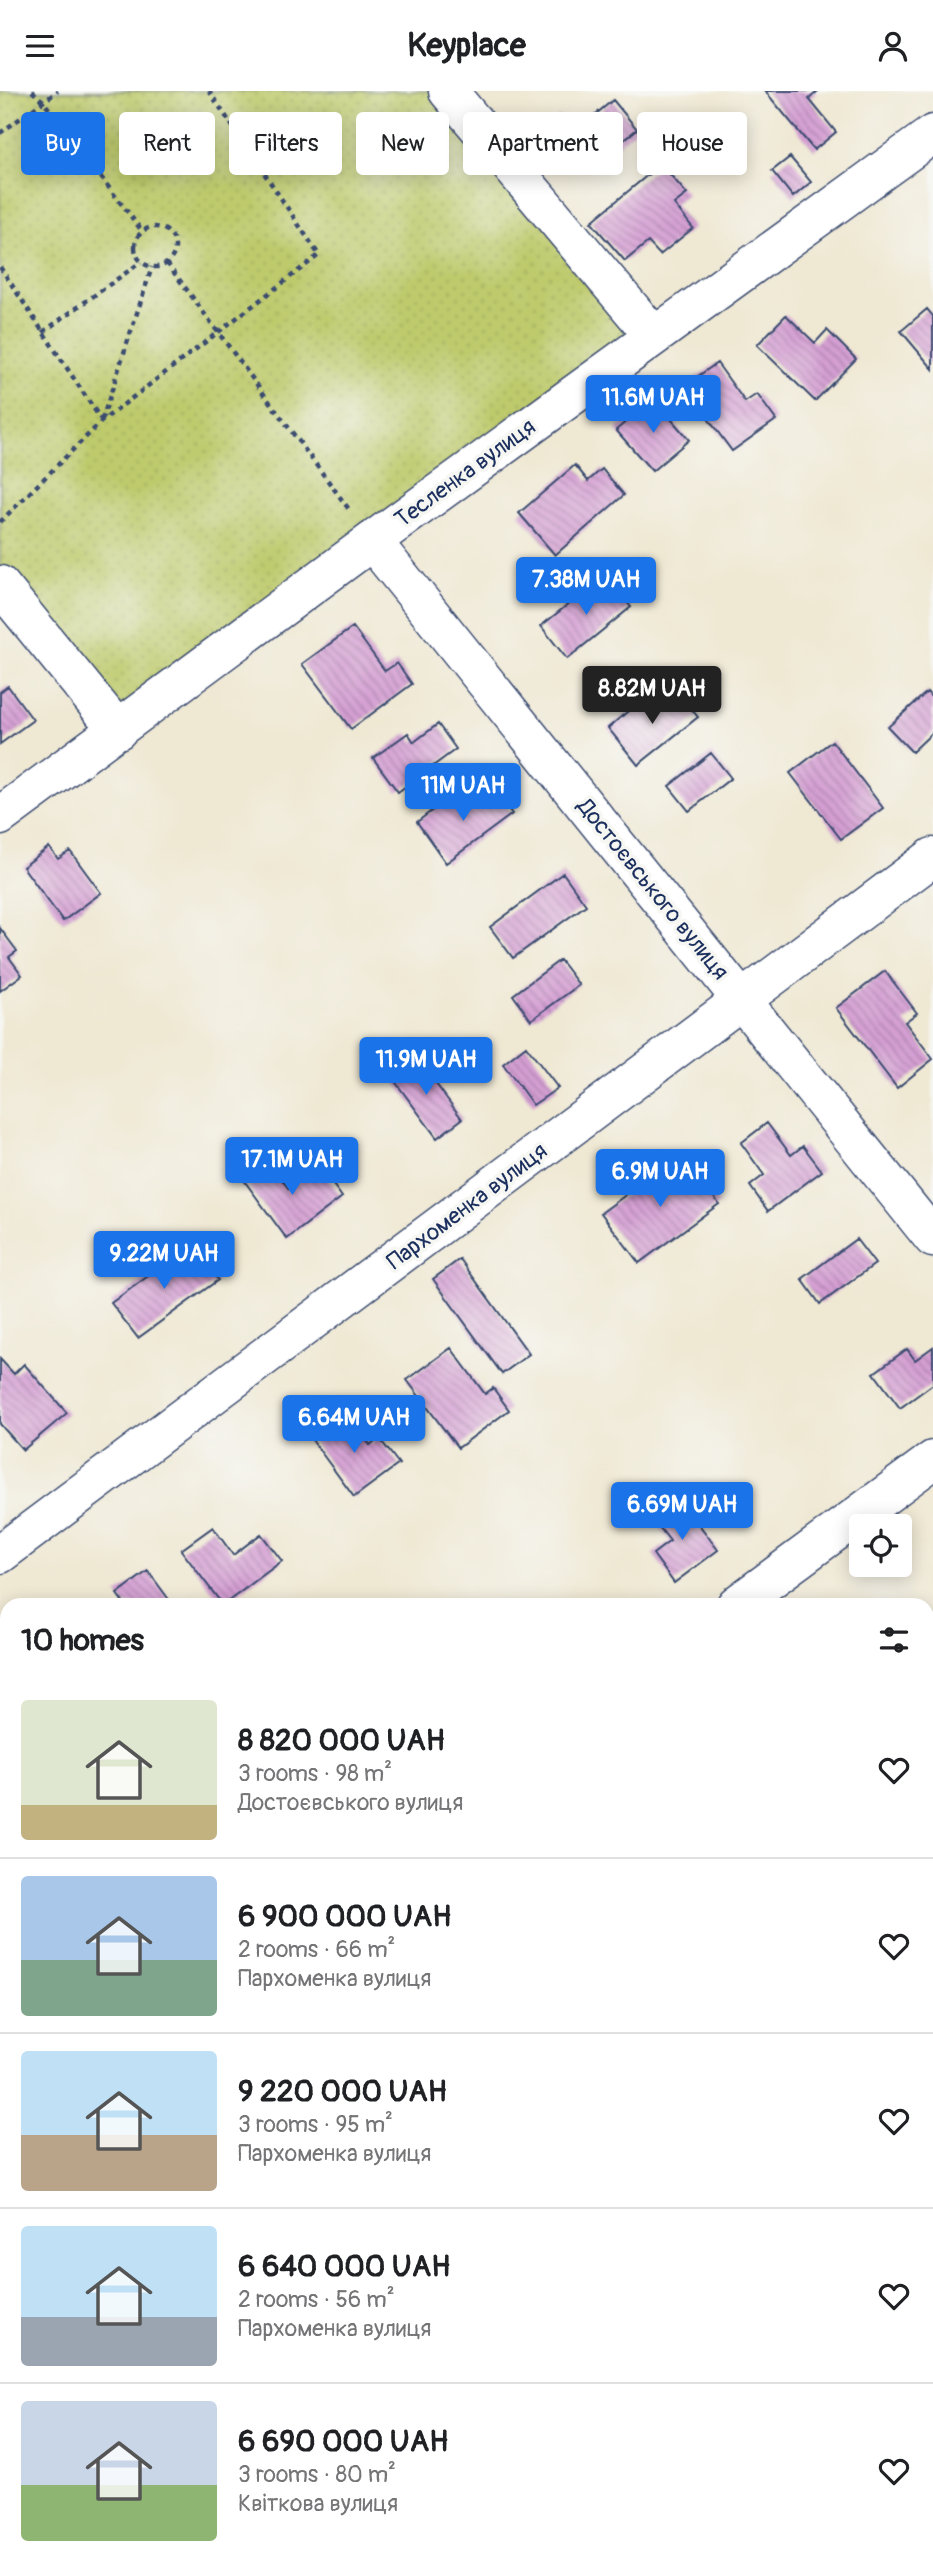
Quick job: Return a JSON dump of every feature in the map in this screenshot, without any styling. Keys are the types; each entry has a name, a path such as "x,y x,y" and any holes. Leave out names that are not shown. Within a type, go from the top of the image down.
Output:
{"street":[{"path":"448,91 654,336"},
{"name":"Тесленка вулиця","path":"0,816 372,541 933,134"},
{"name":"Достоєвського вулиця","path":"372,541 933,1238"},
{"path":"0,585 118,730"},
{"name":"Пархоменка вулиця","path":"0,1554 933,857"},
{"path":"746,1598 933,1460"}],"path":[{"path":"32,91 43,101 142,230"},
{"path":"0,133 58,91"},
{"path":"0,522 102,421 319,255 209,91"},
{"path":"162,228 171,234 175,244 173,255 167,263 152,267 141,262 134,246 142,230 162,228"},
{"path":"43,332 141,262"},
{"path":"167,263 372,541"},
{"path":"0,267 102,421"},
{"path":"102,421 152,267"}],"green space":[{"path":"0,91 437,91 463,122 463,175 508,175 642,335 119,718 0,572"}],"building":[{"path":"765,91 818,91 809,99 836,132 814,150"},
{"path":"613,100 623,112 598,112"},
{"path":"623,112 637,129 623,141"},
{"path":"790,157 811,182 793,197 772,171"},
{"path":"648,175 671,175 687,194 674,204 693,228 660,255 648,242 625,261 591,222"},
{"path":"927,309 933,316 933,369 901,331"},
{"path":"786,315 815,343 827,330 856,359 815,401 757,345"},
{"path":"717,363 745,402 757,394 776,420 732,451 684,386"},
{"path":"654,399 689,440 652,471 616,430"},
{"path":"575,465 588,481 602,469 624,495 555,555 519,513"},
{"path":"605,575 631,607 567,659 541,626"},
{"path":"353,627 385,671 397,663 412,684 351,729 302,664"},
{"path":"8,686 33,720 0,744 0,692"},
{"path":"675,689 698,717 638,765 608,728 640,701 648,711"},
{"path":"927,692 933,699 933,732 912,752 888,727"},
{"path":"438,724 456,749 398,792 373,758 408,733 414,742"},
{"path":"832,741 883,808 841,839 790,773"},
{"path":"711,753 731,778 689,811 669,786"},
{"path":"491,785 512,814 446,863 417,822 450,797 459,809"},
{"path":"49,847 58,859 70,851 101,893 63,921 23,867"},
{"path":"563,873 586,905 513,958 490,927"},
{"path":"0,928 17,951 9,957 22,975 0,991"},
{"path":"560,960 579,985 531,1020 513,995"},
{"path":"885,971 917,1013 905,1022 933,1059 897,1088 836,1008"},
{"path":"526,1046 558,1088 533,1105 503,1064"},
{"path":"416,1057 462,1119 437,1138 391,1076"},
{"path":"767,1123 791,1155 803,1146 822,1171 768,1211 750,1186 764,1175 741,1143"},
{"path":"682,1154 719,1204 639,1263 601,1213"},
{"path":"268,1161 289,1189 319,1166 342,1197 287,1239 243,1179"},
{"path":"856,1239 875,1264 820,1304 802,1279"},
{"path":"191,1245 218,1280 138,1338 111,1303"},
{"path":"460,1259 529,1354 502,1374 433,1279"},
{"path":"933,1347 933,1384 900,1408 874,1373 907,1349 915,1360"},
{"path":"451,1348 485,1394 493,1388 509,1410 458,1448 407,1380"},
{"path":"0,1359 14,1374 24,1364 67,1413 23,1450 0,1424"},
{"path":"347,1414 370,1445 379,1438 399,1464 354,1497 312,1440"},
{"path":"680,1499 718,1550 674,1583 653,1554 670,1541 653,1519"},
{"path":"213,1527 233,1555 261,1534 282,1561 232,1598 218,1598 181,1550"},
{"path":"148,1571 168,1598 120,1598 117,1594"}]}
